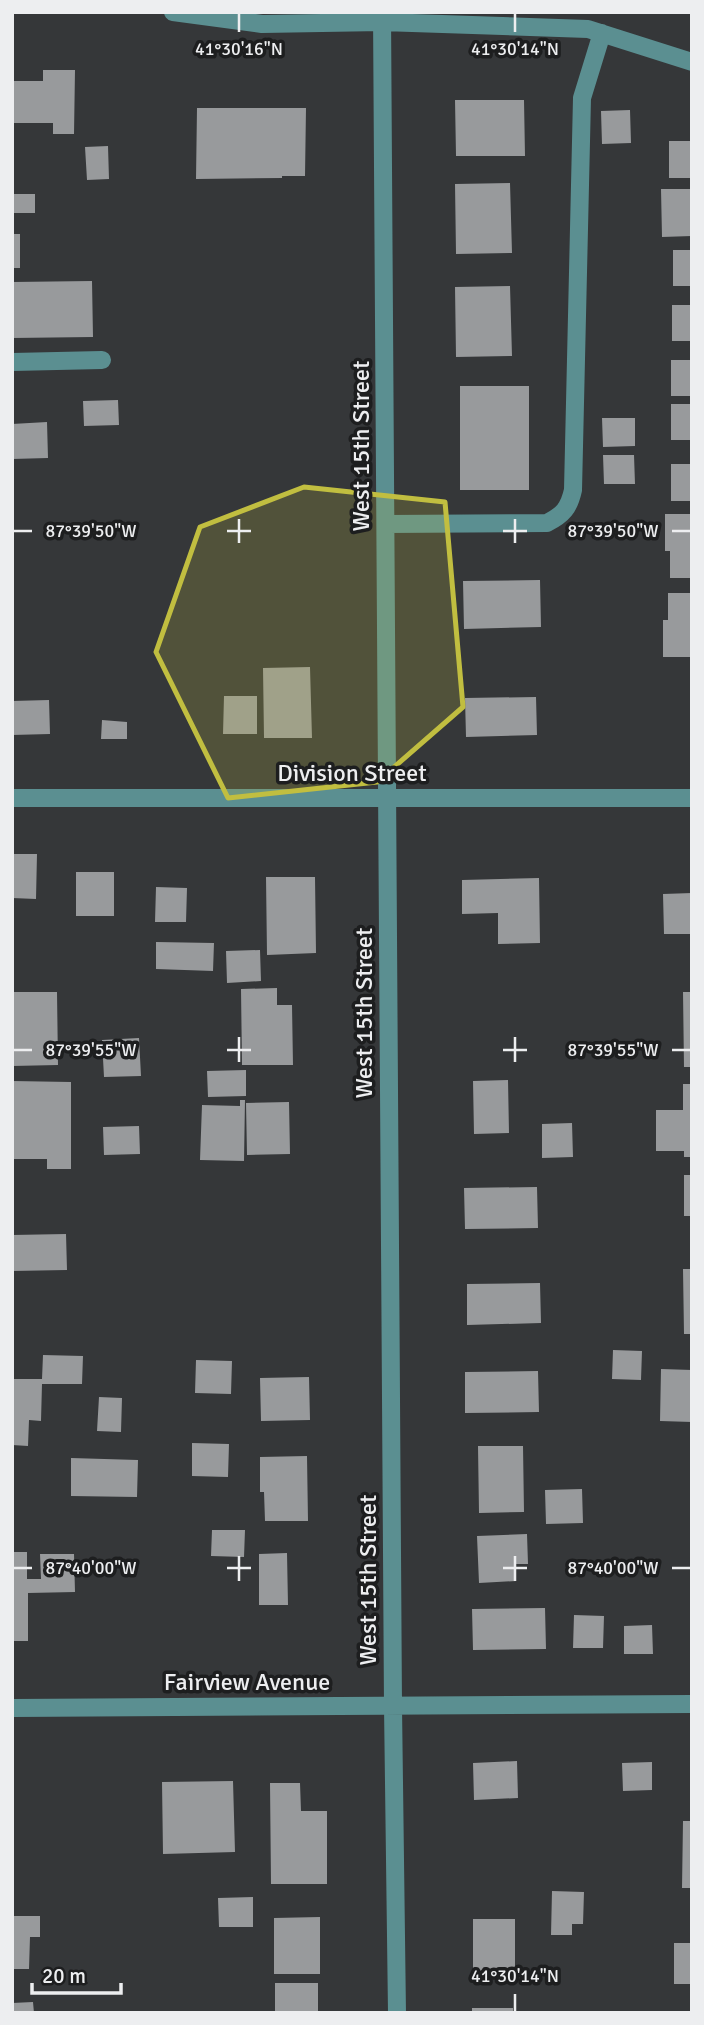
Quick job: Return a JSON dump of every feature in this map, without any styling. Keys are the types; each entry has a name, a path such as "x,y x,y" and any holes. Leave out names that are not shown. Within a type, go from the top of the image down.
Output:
{"street":[{"path":"173,12 262,24 382,17 593,25 692,62"},
{"name":"West 15th Street","path":"382,17 397,2013"},
{"path":"386,524 547,523 559,517 570,505 573,490 582,98 593,25"},
{"path":"12,362 102,360"},
{"name":"Division Street","path":"12,798 692,798"},
{"name":"Fairview Avenue","path":"12,1708 692,1704"}],"highlighted area":[{"path":"304,487 445,502 463,707 377,782 228,798 156,652 200,527"}],"building":[{"path":"43,70 75,70 74,134 53,134 53,123 12,123 12,81 43,81"},
{"path":"455,100 524,100 525,156 456,156"},
{"path":"197,108 306,108 305,176 196,179"},
{"path":"630,110 631,143 602,144 601,111"},
{"path":"669,141 692,141 692,178 669,178"},
{"path":"108,146 109,179 87,180 85,147"},
{"path":"510,183 512,253 456,254 455,184"},
{"path":"661,189 692,189 692,236 662,237"},
{"path":"12,194 35,194 35,213 12,213"},
{"path":"12,234 20,234 20,268 12,268"},
{"path":"673,250 692,250 692,286 673,286"},
{"path":"92,281 93,337 12,338 12,282"},
{"path":"510,286 512,356 456,357 455,287"},
{"path":"672,305 692,305 692,341 672,341"},
{"path":"671,360 692,360 692,396 671,396"},
{"path":"460,386 529,386 529,490 460,490"},
{"path":"118,400 119,425 84,426 83,401"},
{"path":"671,404 692,404 692,440 671,440"},
{"path":"602,418 635,418 635,446 603,447"},
{"path":"47,422 48,458 12,459 12,424"},
{"path":"603,455 634,455 635,484 604,484"},
{"path":"671,464 692,464 692,501 671,501"},
{"path":"665,514 692,514 692,578 670,578 670,551 665,551"},
{"path":"540,580 541,627 464,629 463,581"},
{"path":"668,593 692,593 692,657 663,657 663,620 668,620"},
{"path":"310,667 312,738 264,738 263,668"},
{"path":"224,696 257,696 257,734 223,734"},
{"path":"536,697 537,735 466,737 465,698"},
{"path":"49,700 50,734 12,735 12,701"},
{"path":"102,720 127,722 127,739 101,739"},
{"path":"12,854 37,854 36,899 12,898"},
{"path":"76,872 114,872 114,916 76,916"},
{"path":"266,877 315,877 316,953 267,955"},
{"path":"539,878 540,943 498,944 498,913 462,914 462,880"},
{"path":"156,887 187,888 186,922 155,922"},
{"path":"692,893 692,934 664,934 663,894"},
{"path":"156,942 214,943 213,971 156,969"},
{"path":"260,950 261,981 227,983 226,951"},
{"path":"277,988 277,1005 292,1005 293,1065 242,1065 241,989"},
{"path":"12,992 57,992 58,1065 12,1066"},
{"path":"683,992 692,992 692,1067 684,1067"},
{"path":"139,1038 141,1076 104,1077 102,1040"},
{"path":"246,1070 246,1096 208,1097 207,1071"},
{"path":"508,1080 509,1133 474,1134 473,1081"},
{"path":"12,1081 71,1082 71,1169 47,1169 47,1159 12,1159"},
{"path":"683,1084 692,1084 692,1157 684,1157 684,1151 656,1151 656,1110 683,1110"},
{"path":"240,1100 245,1100 244,1161 200,1160 202,1105 240,1106"},
{"path":"289,1102 290,1154 247,1155 246,1103"},
{"path":"572,1123 573,1157 542,1158 542,1124"},
{"path":"139,1126 140,1154 104,1155 103,1127"},
{"path":"684,1175 692,1175 692,1216 684,1216"},
{"path":"537,1187 538,1228 465,1229 464,1188"},
{"path":"66,1234 67,1270 12,1271 12,1235"},
{"path":"683,1269 692,1269 692,1334 684,1334"},
{"path":"540,1283 541,1323 467,1325 467,1284"},
{"path":"613,1350 642,1351 641,1380 612,1379"},
{"path":"43,1355 83,1356 82,1384 42,1384 41,1421 29,1420 28,1446 12,1445 12,1379 42,1379"},
{"path":"196,1360 232,1361 231,1394 195,1393"},
{"path":"661,1369 692,1370 692,1422 660,1421"},
{"path":"538,1371 539,1412 465,1413 465,1372"},
{"path":"309,1377 310,1420 261,1421 260,1378"},
{"path":"99,1397 122,1398 121,1432 97,1431"},
{"path":"192,1443 229,1444 228,1477 192,1476"},
{"path":"478,1446 523,1446 524,1512 479,1513"},
{"path":"307,1456 308,1521 265,1521 264,1492 260,1492 260,1457"},
{"path":"71,1458 138,1460 137,1497 71,1496"},
{"path":"582,1489 583,1523 546,1524 545,1490"},
{"path":"212,1530 245,1530 244,1557 211,1556"},
{"path":"527,1534 528,1564 516,1564 516,1581 479,1583 477,1536"},
{"path":"12,1552 27,1552 27,1579 41,1579 40,1554 74,1554 75,1592 28,1593 28,1641 12,1641"},
{"path":"287,1553 288,1605 259,1605 259,1554"},
{"path":"545,1608 546,1649 473,1650 472,1609"},
{"path":"574,1615 604,1616 603,1648 573,1648"},
{"path":"652,1625 653,1654 624,1654 624,1626"},
{"path":"517,1761 518,1798 474,1800 473,1763"},
{"path":"652,1762 652,1790 623,1791 622,1763"},
{"path":"233,1781 235,1852 163,1854 162,1782"},
{"path":"270,1783 300,1783 301,1811 327,1811 327,1884 271,1884"},
{"path":"683,1821 692,1821 692,1888 682,1888"},
{"path":"552,1891 584,1892 583,1924 572,1924 572,1935 551,1935"},
{"path":"253,1897 253,1927 219,1927 218,1898"},
{"path":"12,1916 40,1916 40,1937 30,1937 29,1969 12,1969"},
{"path":"320,1917 320,1974 274,1974 274,1918"},
{"path":"473,1919 515,1919 515,1973 473,1973"},
{"path":"674,1943 692,1943 692,1984 674,1984"},
{"path":"275,1983 318,1983 318,2013 275,2013"},
{"path":"33,2002 34,2013 12,2013 12,2003"},
{"path":"472,2008 513,2008 513,2013 472,2013"}]}
